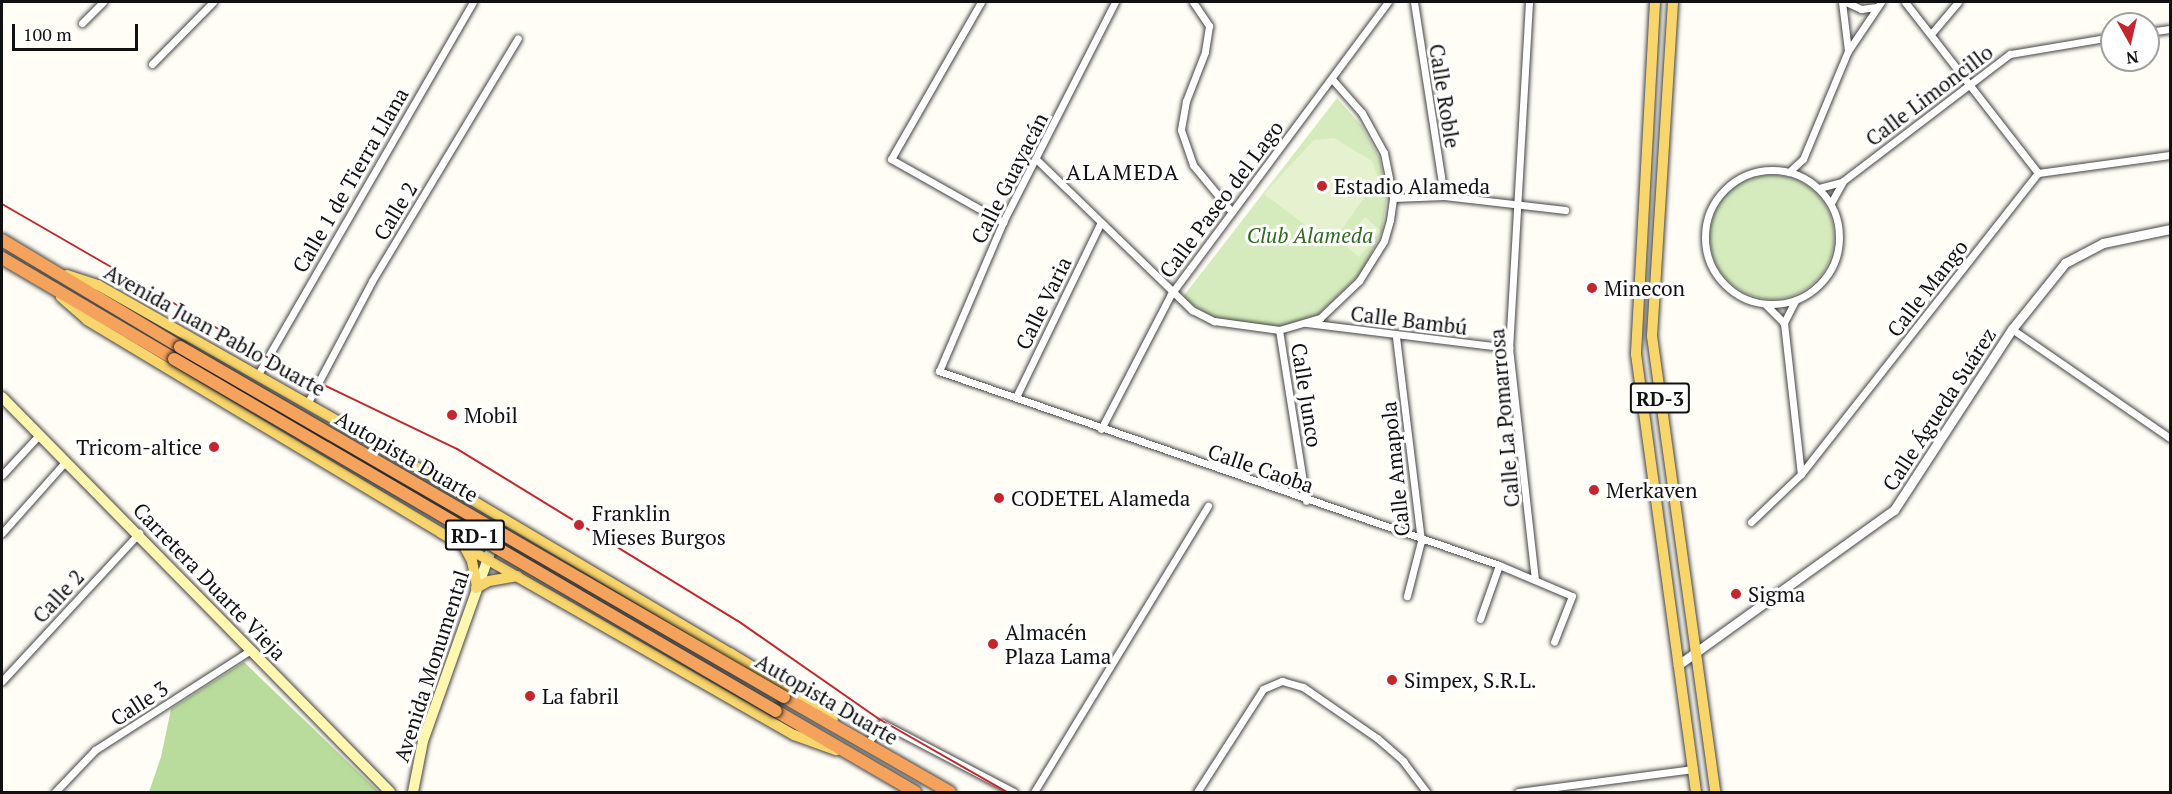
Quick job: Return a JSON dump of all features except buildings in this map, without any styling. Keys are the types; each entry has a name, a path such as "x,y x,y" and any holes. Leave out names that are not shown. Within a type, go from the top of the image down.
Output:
{"highway":[{"name":"Autopista Duarte","path":"2,240 180,347 950,792"},
{"name":"Autopista Duarte","path":"2,258 915,792"}],"main road":[{"name":"RD-3","path":"1655,2 1635,338 1696,792"},
{"name":"RD-3","path":"1673,2 1652,336 1715,792"},
{"name":"Avenida Juan Pablo Duarte","path":"51,270 98,285 307,404 811,702 846,732"},
{"name":"Autopista Duarte","path":"48,285 87,320 464,546 794,735 852,756"},
{"name":"Carretera Duarte Vieja","path":"2,397 139,533 249,651 390,792"},
{"name":"Avenida Monumental","path":"413,792 423,741 502,519"},
{"path":"464,546 472,561 476,587 489,580 519,576"}],"street":[{"path":"82,23 103,2"},
{"path":"152,64 213,2"},
{"name":"Calle 1 de Tierra Llana","path":"257,376 473,2"},
{"path":"981,2 891,159 1003,222"},
{"name":"Calle Guayacán","path":"939,371 1003,222 1037,160 1114,2"},
{"path":"1194,2 1209,26 1205,52 1186,101 1181,130 1193,165 1231,211"},
{"name":"Calle Paseo del Lago","path":"1101,429 1171,294 1388,2"},
{"name":"Calle Roble","path":"1414,2 1444,196"},
{"name":"Calle La Pomarrosa","path":"1529,2 1509,348 1535,580"},
{"path":"1848,51 1844,2 1861,9 1880,4"},
{"path":"1905,2 2038,173 2170,155"},
{"path":"1931,34 1958,2"},
{"path":"1789,172 1803,159 1848,51 1880,4"},
{"name":"Calle 2","path":"307,404 372,281 518,38"},
{"name":"Calle Limoncillo","path":"1819,188 1843,181 2010,54 2100,39"},
{"path":"1037,160 1171,294 1214,321 1279,330 1306,323 1320,318 1373,262 1384,241 1393,198 1384,153 1375,132 1332,80"},
{"path":"1803,159 1806,178"},
{"path":"1796,300 1765,304 1746,299 1729,289 1711,264 1705,235 1713,207 1732,183 1749,174 1789,172 1806,178 1819,188 1831,203 1840,241 1836,260 1813,291 1796,300 1787,310 1784,323 1801,474"},
{"name":"Calle Mango","path":"1751,522 1801,474 2038,173"},
{"name":"Calle Limoncillo","path":"1831,203 1843,181"},
{"path":"1393,198 1444,196 1517,207 1565,210"},
{"name":"Calle Varia","path":"1016,397 1100,224"},
{"name":"Calle Águeda Suárez","path":"1678,665 1894,510 2012,329 2065,263 2082,251 2170,229"},
{"path":"1765,304 1784,323"},
{"name":"Calle Bambú","path":"1306,323 1396,337 1509,348"},
{"path":"2012,329 2170,438"},
{"name":"Calle Junco","path":"1279,330 1306,501"},
{"name":"Calle Amapola","path":"1396,337 1421,541 1407,596"},
{"name":"Calle Caoba","path":"939,371 1421,541 1499,565 1572,596 1554,642"},
{"path":"2,476 39,435"},
{"path":"2,533 65,462"},
{"path":"1034,792 1208,506"},
{"name":"Calle 2","path":"2,681 139,533"},
{"path":"1480,620 1499,565"},
{"name":"Calle 3","path":"55,792 95,750 249,651"},
{"path":"1197,792 1263,689 1282,681 1303,687 1377,738 1403,761 1426,792"},
{"path":"867,744 882,723 1014,792"},
{"path":"1518,792 1693,769"}],"green space":[{"name":"Club Alameda","path":"1337,98 1361,125 1379,157 1387,195 1382,231 1362,272 1318,315 1279,327 1237,323 1209,315 1182,298"},
{"name":"Estadio Alameda","path":"1334,138 1372,161 1378,178 1337,236 1324,239 1264,194 1314,140"},
{"path":"1772,175 1796,179 1816,193 1830,213 1834,237 1830,261 1816,281 1796,295 1772,299 1748,295 1728,281 1714,261 1710,237 1714,213 1728,193 1748,179"},
{"path":"1365,217 1381,231 1359,257 1343,243"},
{"path":"244,662 379,792 149,792 161,757 171,709"}],"railway":[{"path":"2,204 274,361 457,449 738,621 879,719 1007,792"}],"place":[{"name":"Estadio Alameda","path":"1322,186"},
{"name":"Minecon","path":"1592,288"},
{"name":"Mobil","path":"452,415"},
{"name":"Tricom-altice","path":"214,447"},
{"name":"Merkaven","path":"1594,490"},
{"name":"CODETEL Alameda","path":"999,498"},
{"name":"Franklin Mieses Burgos","path":"579,525"},
{"name":"Sigma","path":"1736,594"},
{"name":"Almacén Plaza Lama","path":"993,644"},
{"name":"Simpex, S.R.L.","path":"1392,680"},
{"name":"La fabril","path":"530,696"}],"district":[{"name":"ALAMEDA","path":"1123,172"}]}
